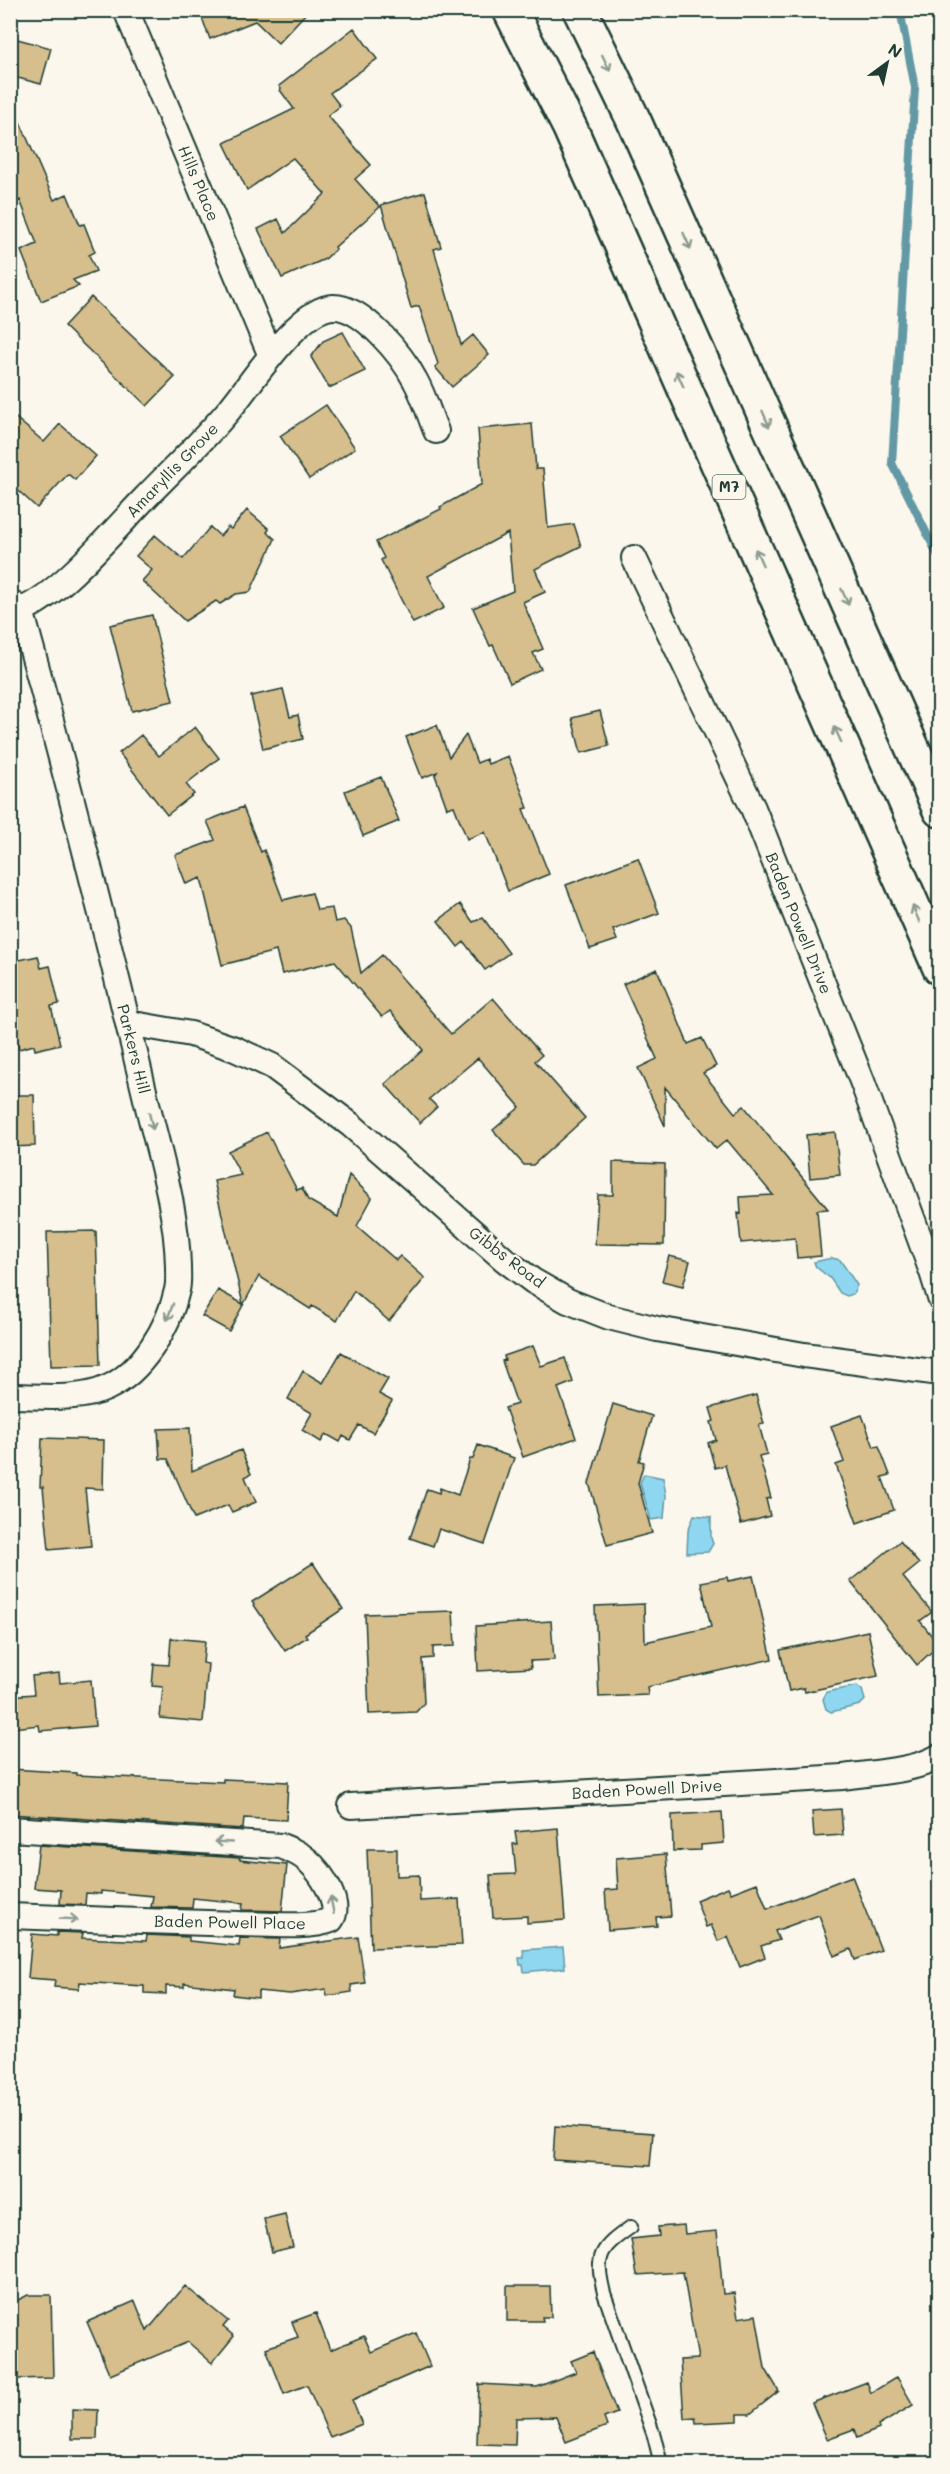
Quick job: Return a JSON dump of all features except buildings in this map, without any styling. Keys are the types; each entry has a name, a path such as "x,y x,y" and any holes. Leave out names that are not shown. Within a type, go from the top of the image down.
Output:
{"highway":[{"name":"M7","path":"510,10 570,128 939,968"},
{"path":"580,10 639,132 939,810"}],"street":[{"name":"Hills Place","path":"126,10 271,356"},
{"name":"Amaryllis Grove","path":"14,609 34,606 80,566 230,410 271,356 310,315 333,307 349,310 386,340 415,380 436,431"},
{"name":"Baden Powell Drive","path":"634,558 753,808 862,1081 932,1272 939,1298"},
{"name":"Parkers Hill","path":"10,1396 70,1396 106,1388 134,1369 151,1348 169,1317 178,1288 178,1244 128,1023 55,732 14,609"},
{"name":"Gibbs Road","path":"128,1023 191,1034 235,1049 272,1066 351,1125 505,1260 533,1281 568,1301 609,1317 657,1329 804,1355 939,1373"},
{"name":"Baden Powell Drive","path":"351,1806 843,1777 909,1767 932,1761 939,1755"},
{"name":"Baden Powell Place","path":"10,1829 281,1846 309,1861 323,1880 335,1910 334,1916 326,1922 295,1925 10,1916"}],"lane":[{"path":"631,2227 600,2256 598,2270 661,2463"}],"water":[{"path":"832,1258 840,1260 857,1285 853,1294 847,1296 840,1293 830,1278 816,1267 814,1262"},
{"path":"644,1474 663,1478 666,1495 664,1518 651,1520 640,1483"},
{"path":"694,1515 711,1517 713,1544 708,1552 687,1553 688,1531"},
{"path":"857,1686 862,1690 865,1700 860,1705 831,1712 826,1709 823,1699 827,1692"},
{"path":"563,1947 565,1968 524,1972 523,1965 520,1965 519,1958 524,1958 523,1950"}],"waterway":[{"path":"900,10 915,88 892,463 940,560"}]}
